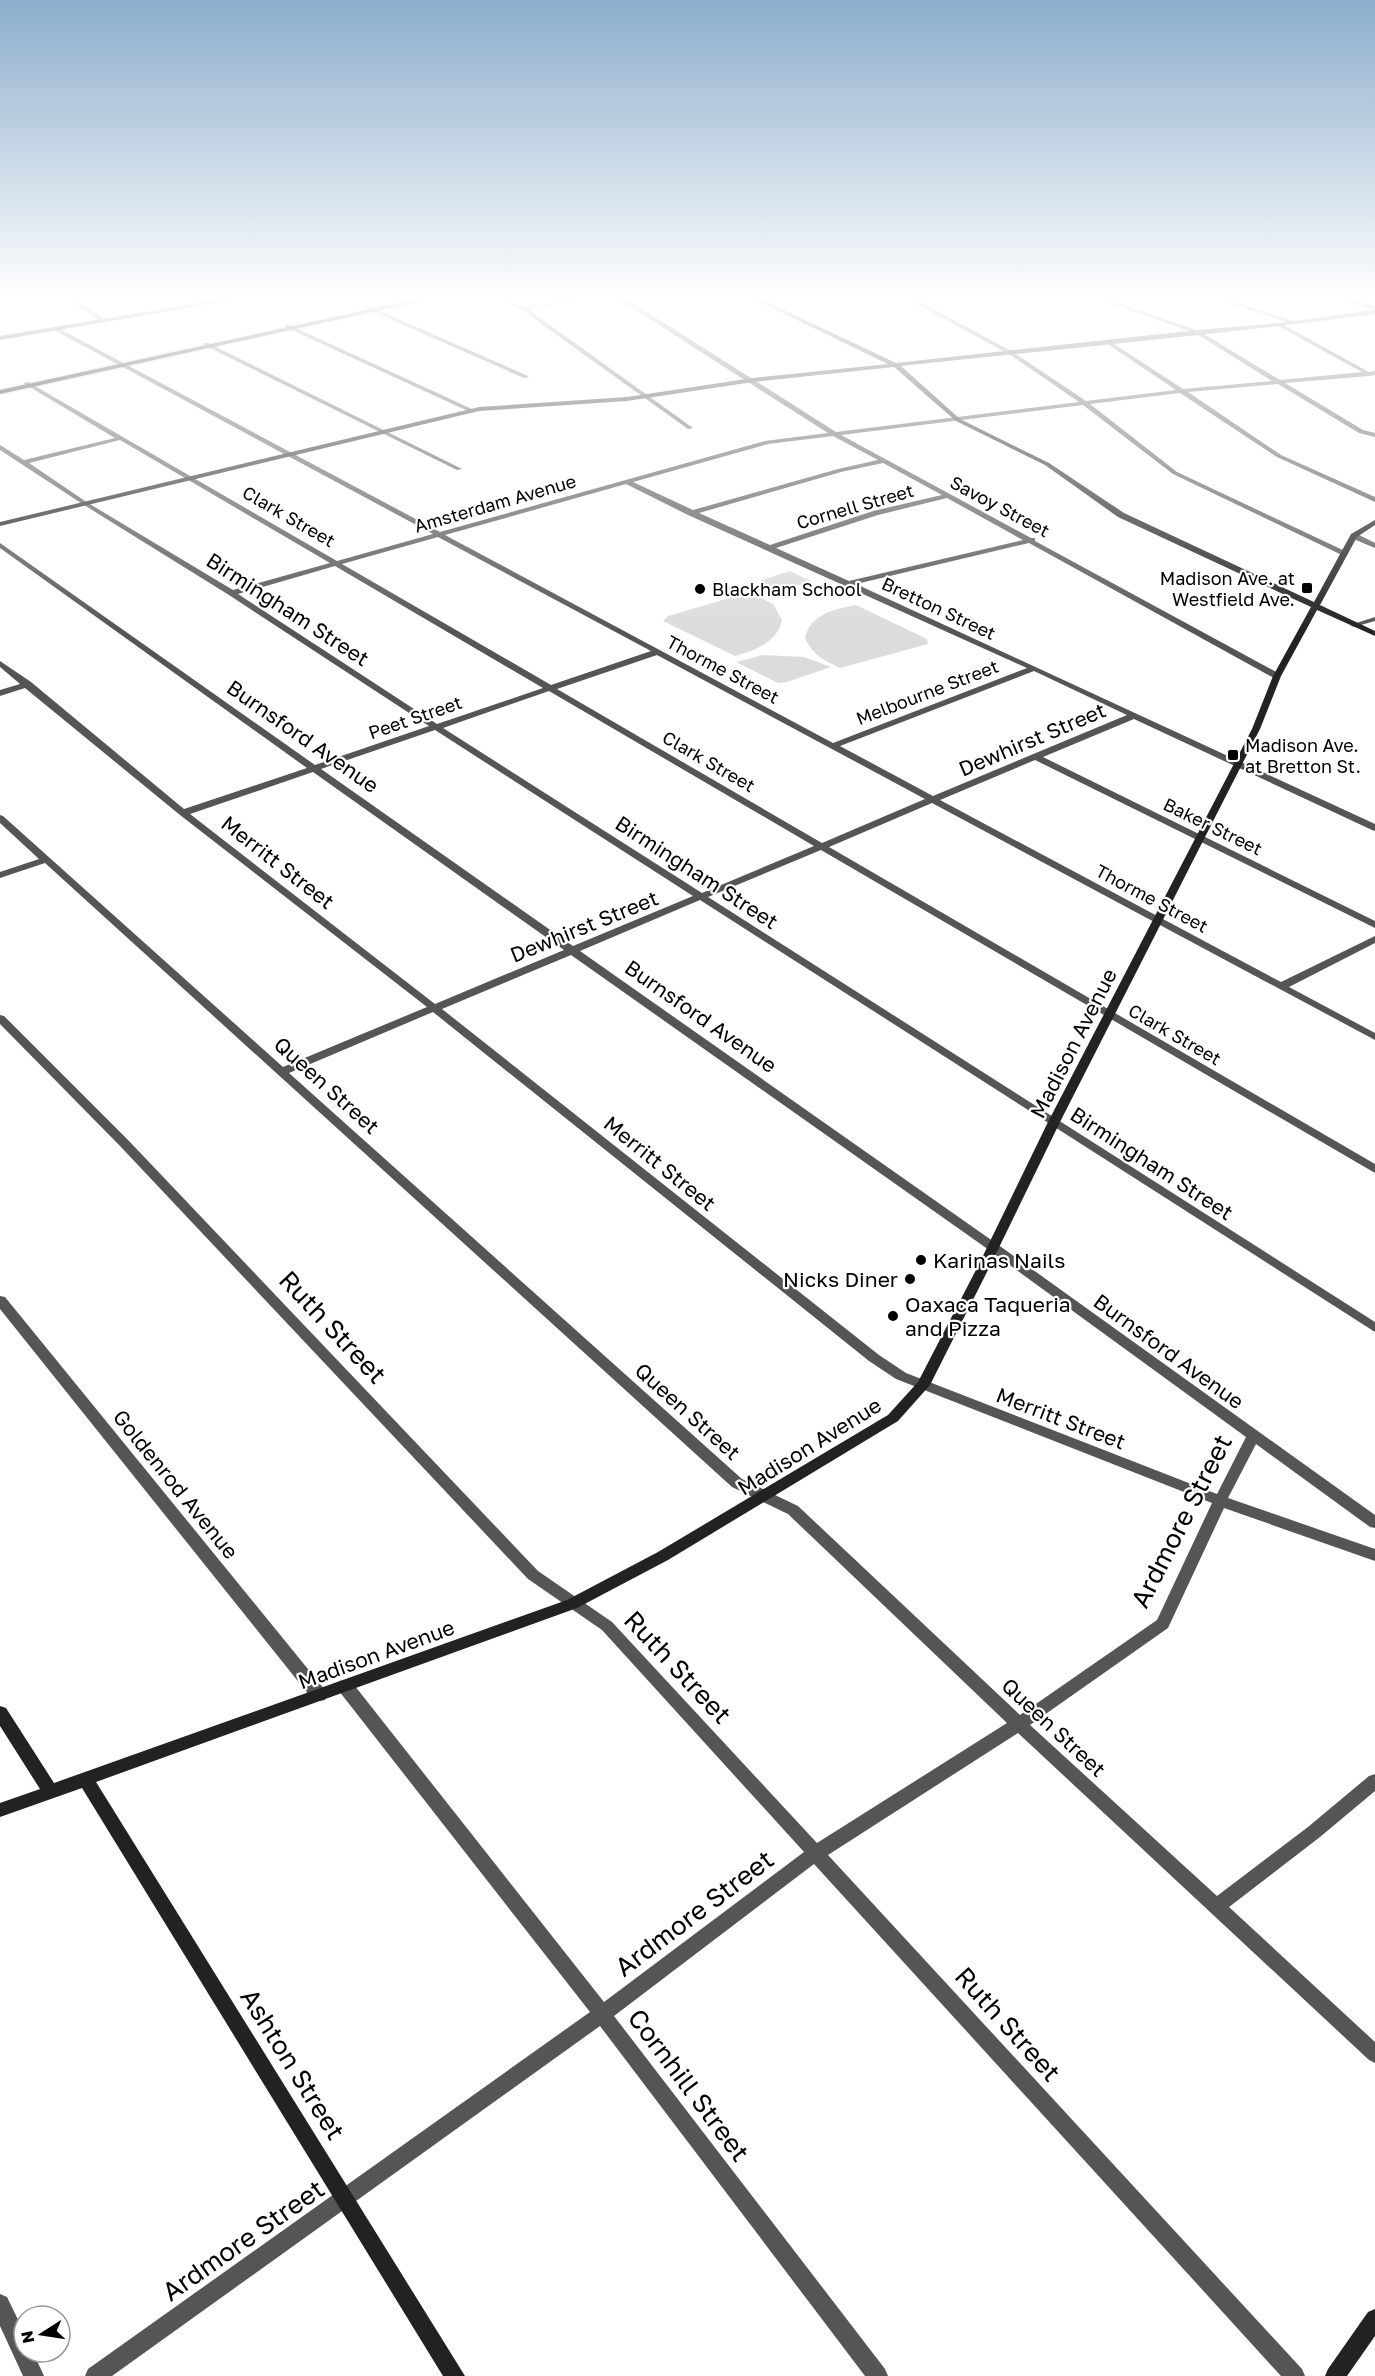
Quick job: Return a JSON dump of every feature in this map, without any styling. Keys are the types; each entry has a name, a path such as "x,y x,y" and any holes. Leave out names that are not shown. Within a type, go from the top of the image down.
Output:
{"street":[{"name":"Clark Street","path":"73,410 1375,1169"},
{"name":"Thorme Street","path":"206,410 1375,1037"},
{"path":"336,410 459,469"},
{"path":"0,524 470,410"},
{"path":"666,410 690,428"},
{"name":"Savoy Street","path":"794,410 1277,676"},
{"path":"947,410 958,420 1047,464 1121,515 1375,634"},
{"name":"Amsterdam Avenue","path":"232,593 767,442 1034,410"},
{"path":"1094,410 1175,473 1344,554"},
{"path":"1209,410 1279,456 1375,500"},
{"path":"1326,410 1362,432 1375,435"},
{"path":"24,462 122,438"},
{"name":"Birmingham Street","path":"0,447 86,504 232,593 436,727 1375,1328"},
{"path":"691,513 840,470 884,461"},
{"name":"Bretton Street","path":"626,481 1375,828"},
{"name":"Cornell Street","path":"771,547 876,513 947,496"},
{"name":"Madison Avenue","path":"0,1810 572,1604 663,1556 893,1418 923,1385 1054,1122 1238,764 1277,676 1354,536 1375,522"},
{"path":"1354,536 1375,546"},
{"path":"849,583 1032,540"},
{"name":"Burnsford Avenue","path":"0,545 993,1246 1375,1523"},
{"path":"1354,625 1375,619"},
{"name":"Peet Street","path":"183,813 657,652"},
{"name":"Merritt Street","path":"0,663 183,813 433,1007 874,1358 901,1376 1220,1501 1375,1555"},
{"name":"Melbourne Street","path":"833,746 1032,669"},
{"path":"0,693 28,684"},
{"name":"Dewhirst Street","path":"281,1072 1133,716"},
{"name":"Baker Street","path":"1036,757 1375,925"},
{"name":"Queen Street","path":"0,818 737,1483 793,1510 1019,1724 1375,2054"},
{"path":"0,875 45,860"},
{"path":"1282,986 1375,939"},
{"name":"Ruth Street","path":"0,1018 125,1144 533,1575 607,1626 1295,2376"},
{"name":"Goldenrod Avenue","path":"0,1300 319,1695"},
{"name":"Ardmore Street","path":"95,2376 602,2014 816,1853 1019,1724 1163,1624 1253,1436"},
{"name":"Cornhill Street","path":"345,1686 602,2014 878,2376"},
{"path":"0,1713 51,1792"},
{"name":"Ashton Street","path":"86,1780 455,2376"},
{"path":"1216,1907 1314,1832 1375,1781"},
{"path":"0,2304 34,2376"},
{"path":"1335,2376 1375,2319"}],"shaded area":[{"path":"790,571 811,581 779,591 759,581"},
{"path":"750,592 773,604 782,620 770,640 743,654 735,656 663,621 668,616"},
{"path":"856,605 927,639 928,644 840,668 829,663 815,653 808,644 805,638 808,630 812,623 824,614"},
{"path":"763,655 804,657 831,667 778,683 736,662"}],"place":[{"name":"Madison Ave. at Westfield Ave.","path":"1307,588"},
{"name":"Blackham School","path":"700,589"},
{"name":"Madison Ave. at Bretton St.","path":"1233,755"},
{"name":"Karinas Nails","path":"921,1260"},
{"name":"Nicks Diner","path":"910,1279"},
{"name":"Oaxaca Taqueria and Pizza","path":"893,1316"}]}
